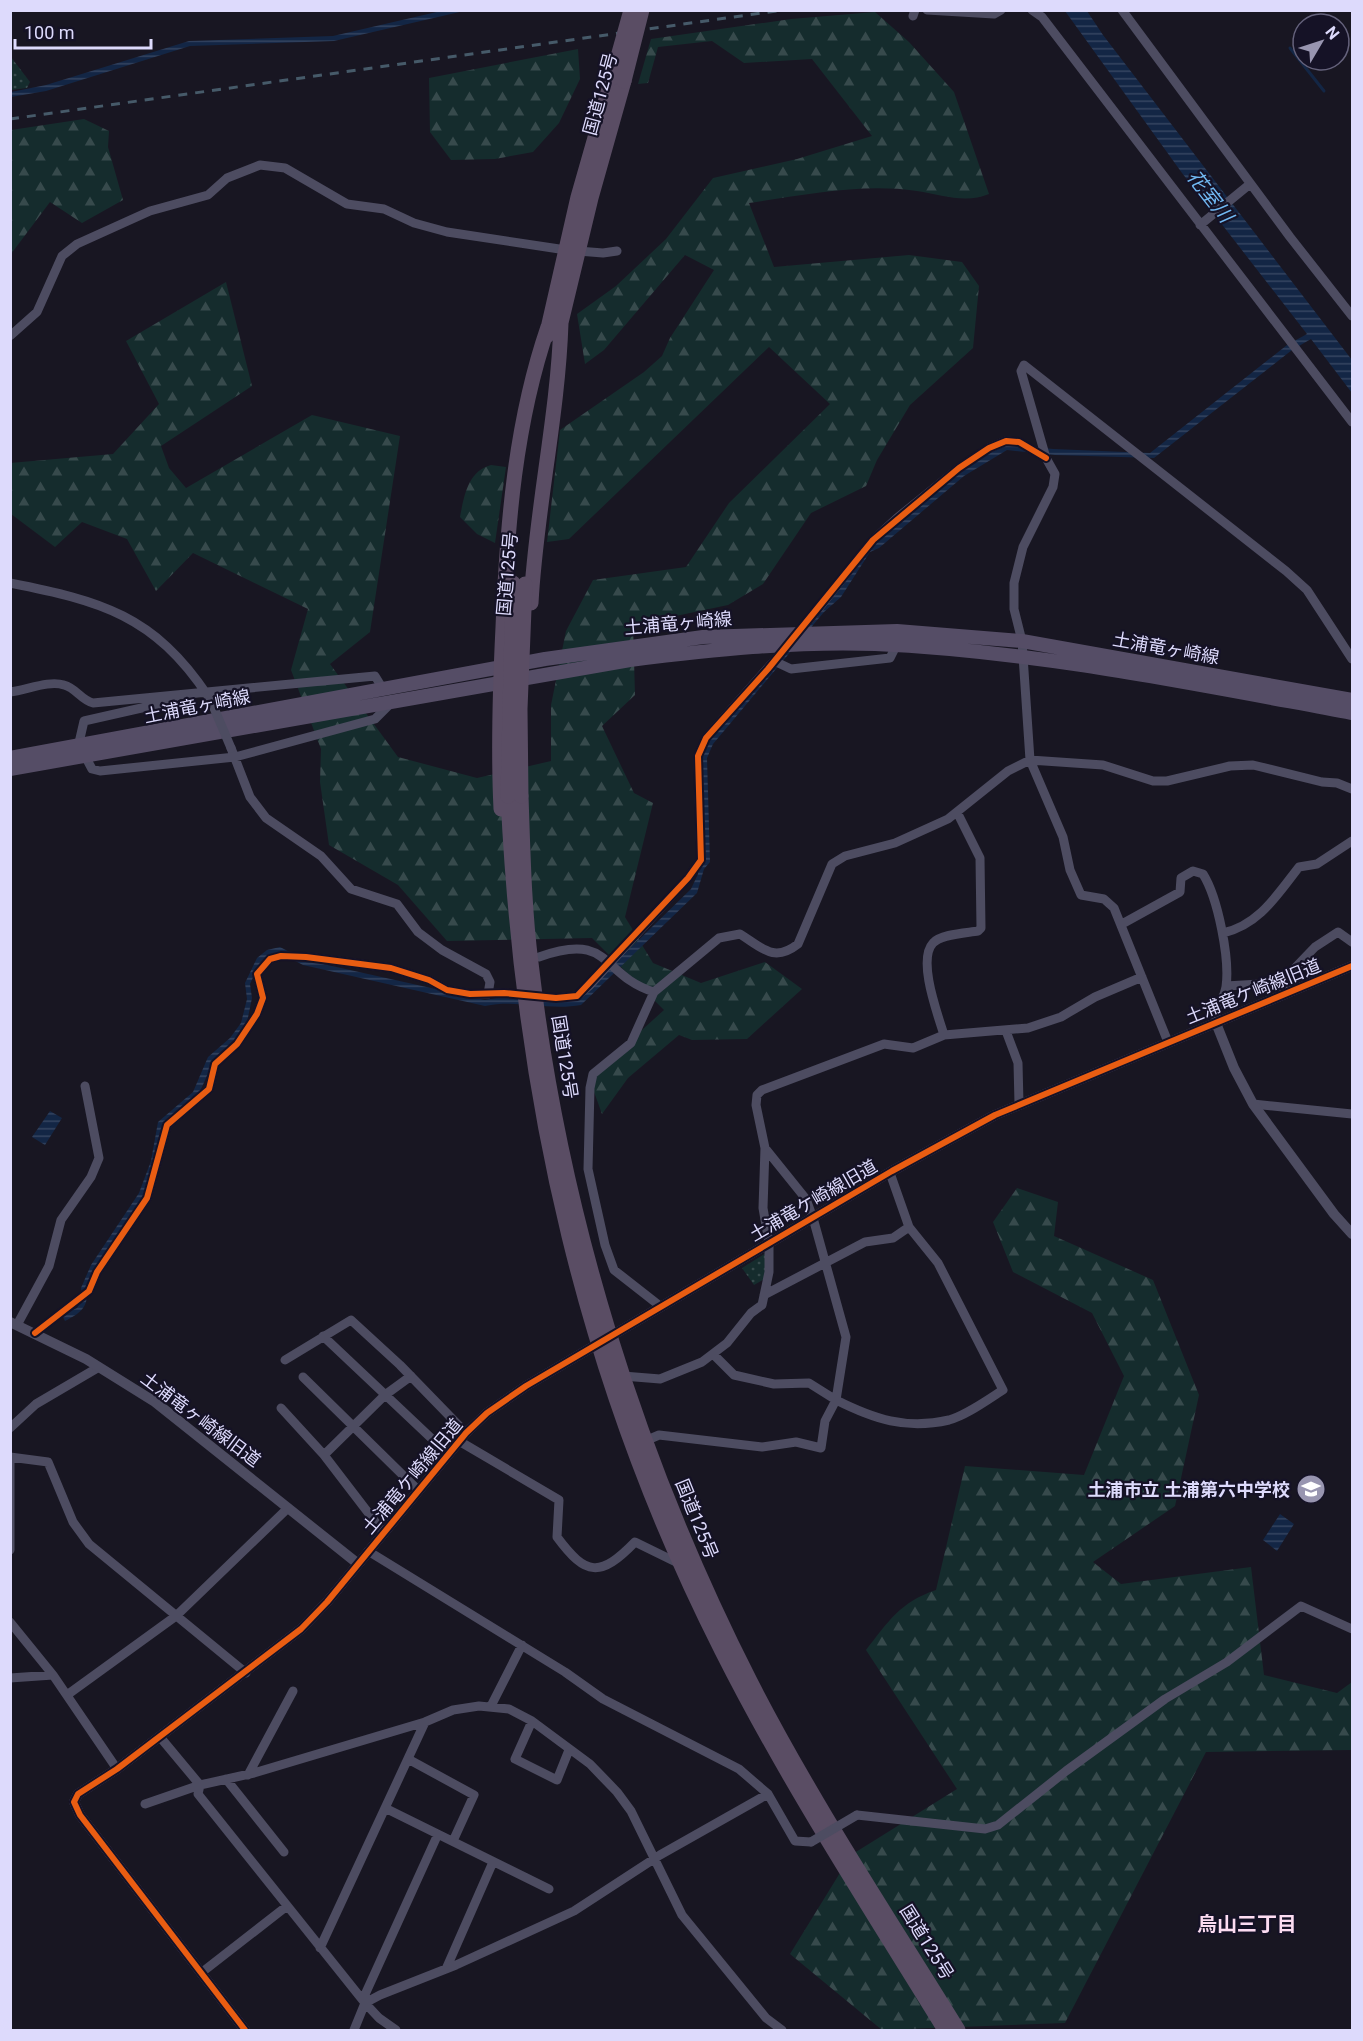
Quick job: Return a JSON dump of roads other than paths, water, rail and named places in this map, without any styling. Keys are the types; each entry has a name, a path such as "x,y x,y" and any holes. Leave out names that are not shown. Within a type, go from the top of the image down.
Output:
{"highway":[{"name":"国道125号","path":"618,80 631,10"},
{"name":"国道125号","path":"642,10 618,80 554,325 519,584 520,698 514,796 537,1044 604,1339 632,1446 720,1648 763,1730 945,2031"},
{"path":"537,1044 539,957 530,860 528,679 532,586 550,427 559,376 554,325"},
{"path":"537,1044 512,968 506,918 499,760 500,684 510,522 522,423 532,372 554,325"},
{"name":"国道125号","path":"604,1339 623,1376 645,1441 698,1574 773,1725 958,2031"}],"main road":[{"name":"土浦竜ヶ崎線","path":"10,769 82,751 383,689 626,645 704,637 897,631 1022,641 1353,700"},
{"name":"土浦竜ヶ崎線","path":"10,758 82,751 391,703 621,661 705,651 829,644 896,646 1022,656 1115,670 1353,713"}],"street":[{"path":"927,10 994,14 1001,10"},
{"path":"1032,10 1042,17 1353,422"},
{"path":"1122,10 1250,184 1353,316"},
{"path":"10,336 37,312 62,256 77,244 150,211 208,195 227,178 260,165 285,168 347,204 384,209 414,223 447,232 572,250 603,253 617,251"},
{"path":"1200,225 1250,184"},
{"path":"1168,1042 1114,908 1104,899 1081,895 1070,870 1062,837 1030,760 1022,641 1014,609 1014,583 1023,547 1053,487 1055,474 1046,458 1020,371 1024,364 1286,571 1307,590 1353,659"},
{"path":"819,608 873,540 959,468 989,448 1006,441 1019,442 1046,458"},
{"path":"10,583 75,596 101,604 137,622 161,640 197,678 209,697 250,797 266,818 321,856 351,889 397,904 418,932 442,950 486,974 490,982 488,994"},
{"path":"556,998 577,996 688,878 701,860 698,756 706,738 774,660 791,669 890,658 896,646"},
{"path":"10,692 54,684 66,685 85,701 93,703 179,694 209,697 375,676 383,689"},
{"path":"179,694 168,702 84,721 82,751 92,769 100,771 233,753 375,719 391,703"},
{"path":"660,1306 614,1270 605,1245 588,1169 590,1088 593,1074 631,1043 654,992 718,938 740,934 771,954 787,953 798,944 832,864 845,856 895,843 920,833 957,812 1008,771 1030,760 1103,765 1152,781 1167,781 1230,766 1253,765 1322,782 1337,783 1353,789"},
{"path":"944,1035 927,975 930,947 938,939 978,931 981,928 980,858 957,812"},
{"path":"1223,933 1237,930 1257,918 1299,867 1317,864 1353,841"},
{"path":"1122,924 1180,892 1181,878 1193,871 1203,874 1210,886 1223,933 1226,986 1216,1008 1216,1023 1234,1068 1253,1104 1334,1214 1353,1234"},
{"path":"1226,986 1276,983 1290,992 1292,972 1315,947 1338,932 1353,942"},
{"path":"539,957 579,947 599,954 637,985 654,992"},
{"path":"34,1334 89,1292 98,1272 147,1198 167,1125 209,1089 215,1064 237,1044 257,1014 263,998 257,974 270,959 281,956 306,957 392,968 429,980 447,990 488,994 504,993"},
{"name":"土浦竜ケ崎線旧道","path":"245,2031 75,1808 74,1802 78,1794 117,1769 301,1629 327,1602 462,1437 505,1400 604,1339 890,1173 1019,1104 1353,966"},
{"path":"623,1376 660,1379 702,1362 762,1305 769,1272 769,1243 763,1208 765,1148 756,1105 757,1095 762,1090 884,1044 913,1048 944,1035 1028,1028 1061,1017 1095,998 1142,977"},
{"path":"1006,1031 1018,1063 1019,1104"},
{"path":"14,1323 49,1266 61,1220 91,1177 99,1158 85,1086"},
{"path":"1253,1104 1353,1114"},
{"path":"645,1441 659,1435 762,1447 796,1442 821,1449 825,1421 836,1400 846,1337 806,1199 765,1148"},
{"path":"712,1354 734,1376 774,1384 809,1383 836,1400 873,1418 907,1424 951,1419 1003,1390 938,1263 909,1227 890,1173"},
{"path":"764,1295 826,1265 865,1242 893,1238 909,1227"},
{"path":"285,1360 351,1320 411,1376 462,1437 560,1500 557,1537 572,1557 585,1568 596,1569 622,1556 635,1542 682,1565"},
{"name":"土浦竜ヶ崎線旧道","path":"14,1323 99,1367 155,1402 357,1563"},
{"path":"323,1336 448,1454"},
{"path":"10,1428 36,1404 99,1367"},
{"path":"324,1455 385,1395 411,1376"},
{"path":"303,1377 418,1490"},
{"path":"281,1408 324,1455 383,1532"},
{"path":"10,1550 10,1457 48,1462 73,1522 81,1535 246,1673"},
{"path":"67,1695 176,1616 288,1508"},
{"path":"368,1551 522,1645 603,1699 739,1769 768,1794 795,1841 811,1842 857,1815 986,1830 998,1825 1066,1771 1165,1700 1227,1662 1301,1606 1353,1629"},
{"path":"10,1622 53,1675 117,1769"},
{"path":"491,1706 522,1645"},
{"path":"10,1678 53,1675"},
{"path":"248,1774 293,1691"},
{"path":"145,1804 200,1785 248,1774 425,1722 453,1710 491,1706 509,1709 532,1721 590,1764 617,1792 631,1811 653,1860 682,1915 766,2018 782,2031"},
{"path":"532,1721 515,1759 557,1780 570,1750"},
{"path":"320,1948 425,1722"},
{"path":"160,1737 200,1785"},
{"path":"408,1760 474,1795 453,1841"},
{"path":"226,1779 284,1852"},
{"path":"200,1785 198,1794 320,1948 379,2018 396,2031"},
{"path":"364,2001 446,1969 574,1911 653,1860 768,1794"},
{"path":"385,1808 549,1889"},
{"path":"354,2031 364,2001 438,1834"},
{"path":"446,1969 493,1862"},
{"path":"201,1973 287,1906"}],"water":[{"path":"441,11 464,11 334,41 190,46 46,91 11,97 11,92 46,85 189,41 333,36"},
{"name":"花室川","path":"1065,11 1087,11 1352,360 1352,393 1311,339 1292,350 1154,458 1055,455 1007,450 964,476 879,548 870,552 841,597 824,612 713,744 707,758 710,862 704,869 697,893 581,1005 557,1007 497,1004 485,1006 303,965 280,953 255,973 250,984 252,998 246,1027 235,1042 213,1062 198,1096 164,1124 144,1196 87,1290 84,1306 65,1321 62,1315 77,1308 82,1299 81,1288 91,1265 139,1193 151,1161 158,1122 193,1092 208,1057 230,1038 241,1023 247,999 245,983 257,958 267,950 280,947 305,960 485,1000 508,998 566,1001 578,999 691,889 698,874 701,757 708,740 836,593 865,553 898,521 960,471 990,451 1006,444 1053,449 1150,453 1287,345 1307,334 1182,173"},
{"path":"50,1111 62,1118 45,1145 32,1137"},
{"path":"1280,1514 1294,1524 1277,1551 1263,1540"}],"waterway":[{"path":"1290,48 1324,91"}],"tunnel":[{"path":"774,661 819,608"},
{"path":"504,993 556,998"}],"railway":[{"path":"10,119 783,10"}],"place":[{"name":"土浦市立 土浦第六中学校","path":"1311,1489"}],"district":[{"name":"烏山三丁目","path":"1247,1924"}]}
